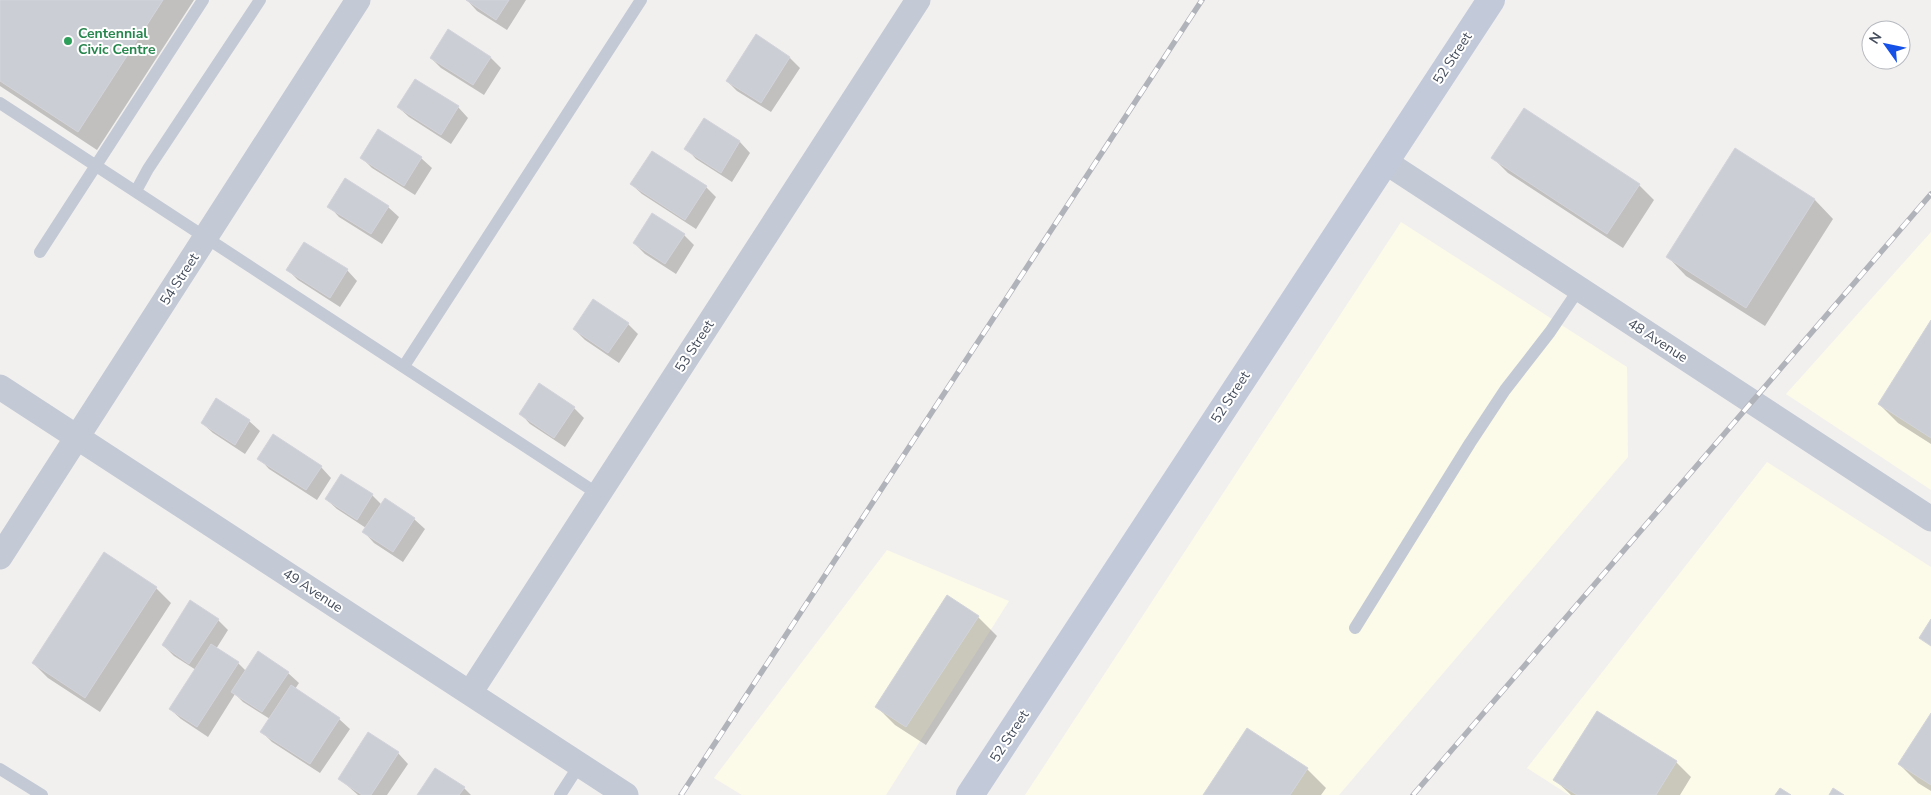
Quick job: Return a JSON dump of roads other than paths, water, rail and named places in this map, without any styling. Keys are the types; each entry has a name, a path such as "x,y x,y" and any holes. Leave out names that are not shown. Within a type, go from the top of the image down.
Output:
{"main road":[{"name":"52 Street","path":"970,795 1490,0"}],"street":[{"name":"54 Street","path":"0,557 358,0"},
{"name":"53 Street","path":"470,693 918,0"},
{"name":"48 Avenue","path":"1384,161 1931,519"},
{"name":"49 Avenue","path":"0,386 626,795"}],"lane":[{"path":"40,252 203,0"},
{"path":"136,191 164,144 260,0"},
{"path":"404,366 641,0"},
{"path":"0,102 598,494"},
{"path":"1355,628 1490,412 1550,332 1579,289"},
{"path":"560,795 580,764"},
{"path":"0,769 42,795"}],"railway":[{"path":"681,795 1202,0"},
{"path":"1413,795 1931,194"}],"place":[{"name":"Centennial Civic Centre","path":"68,41"}]}
